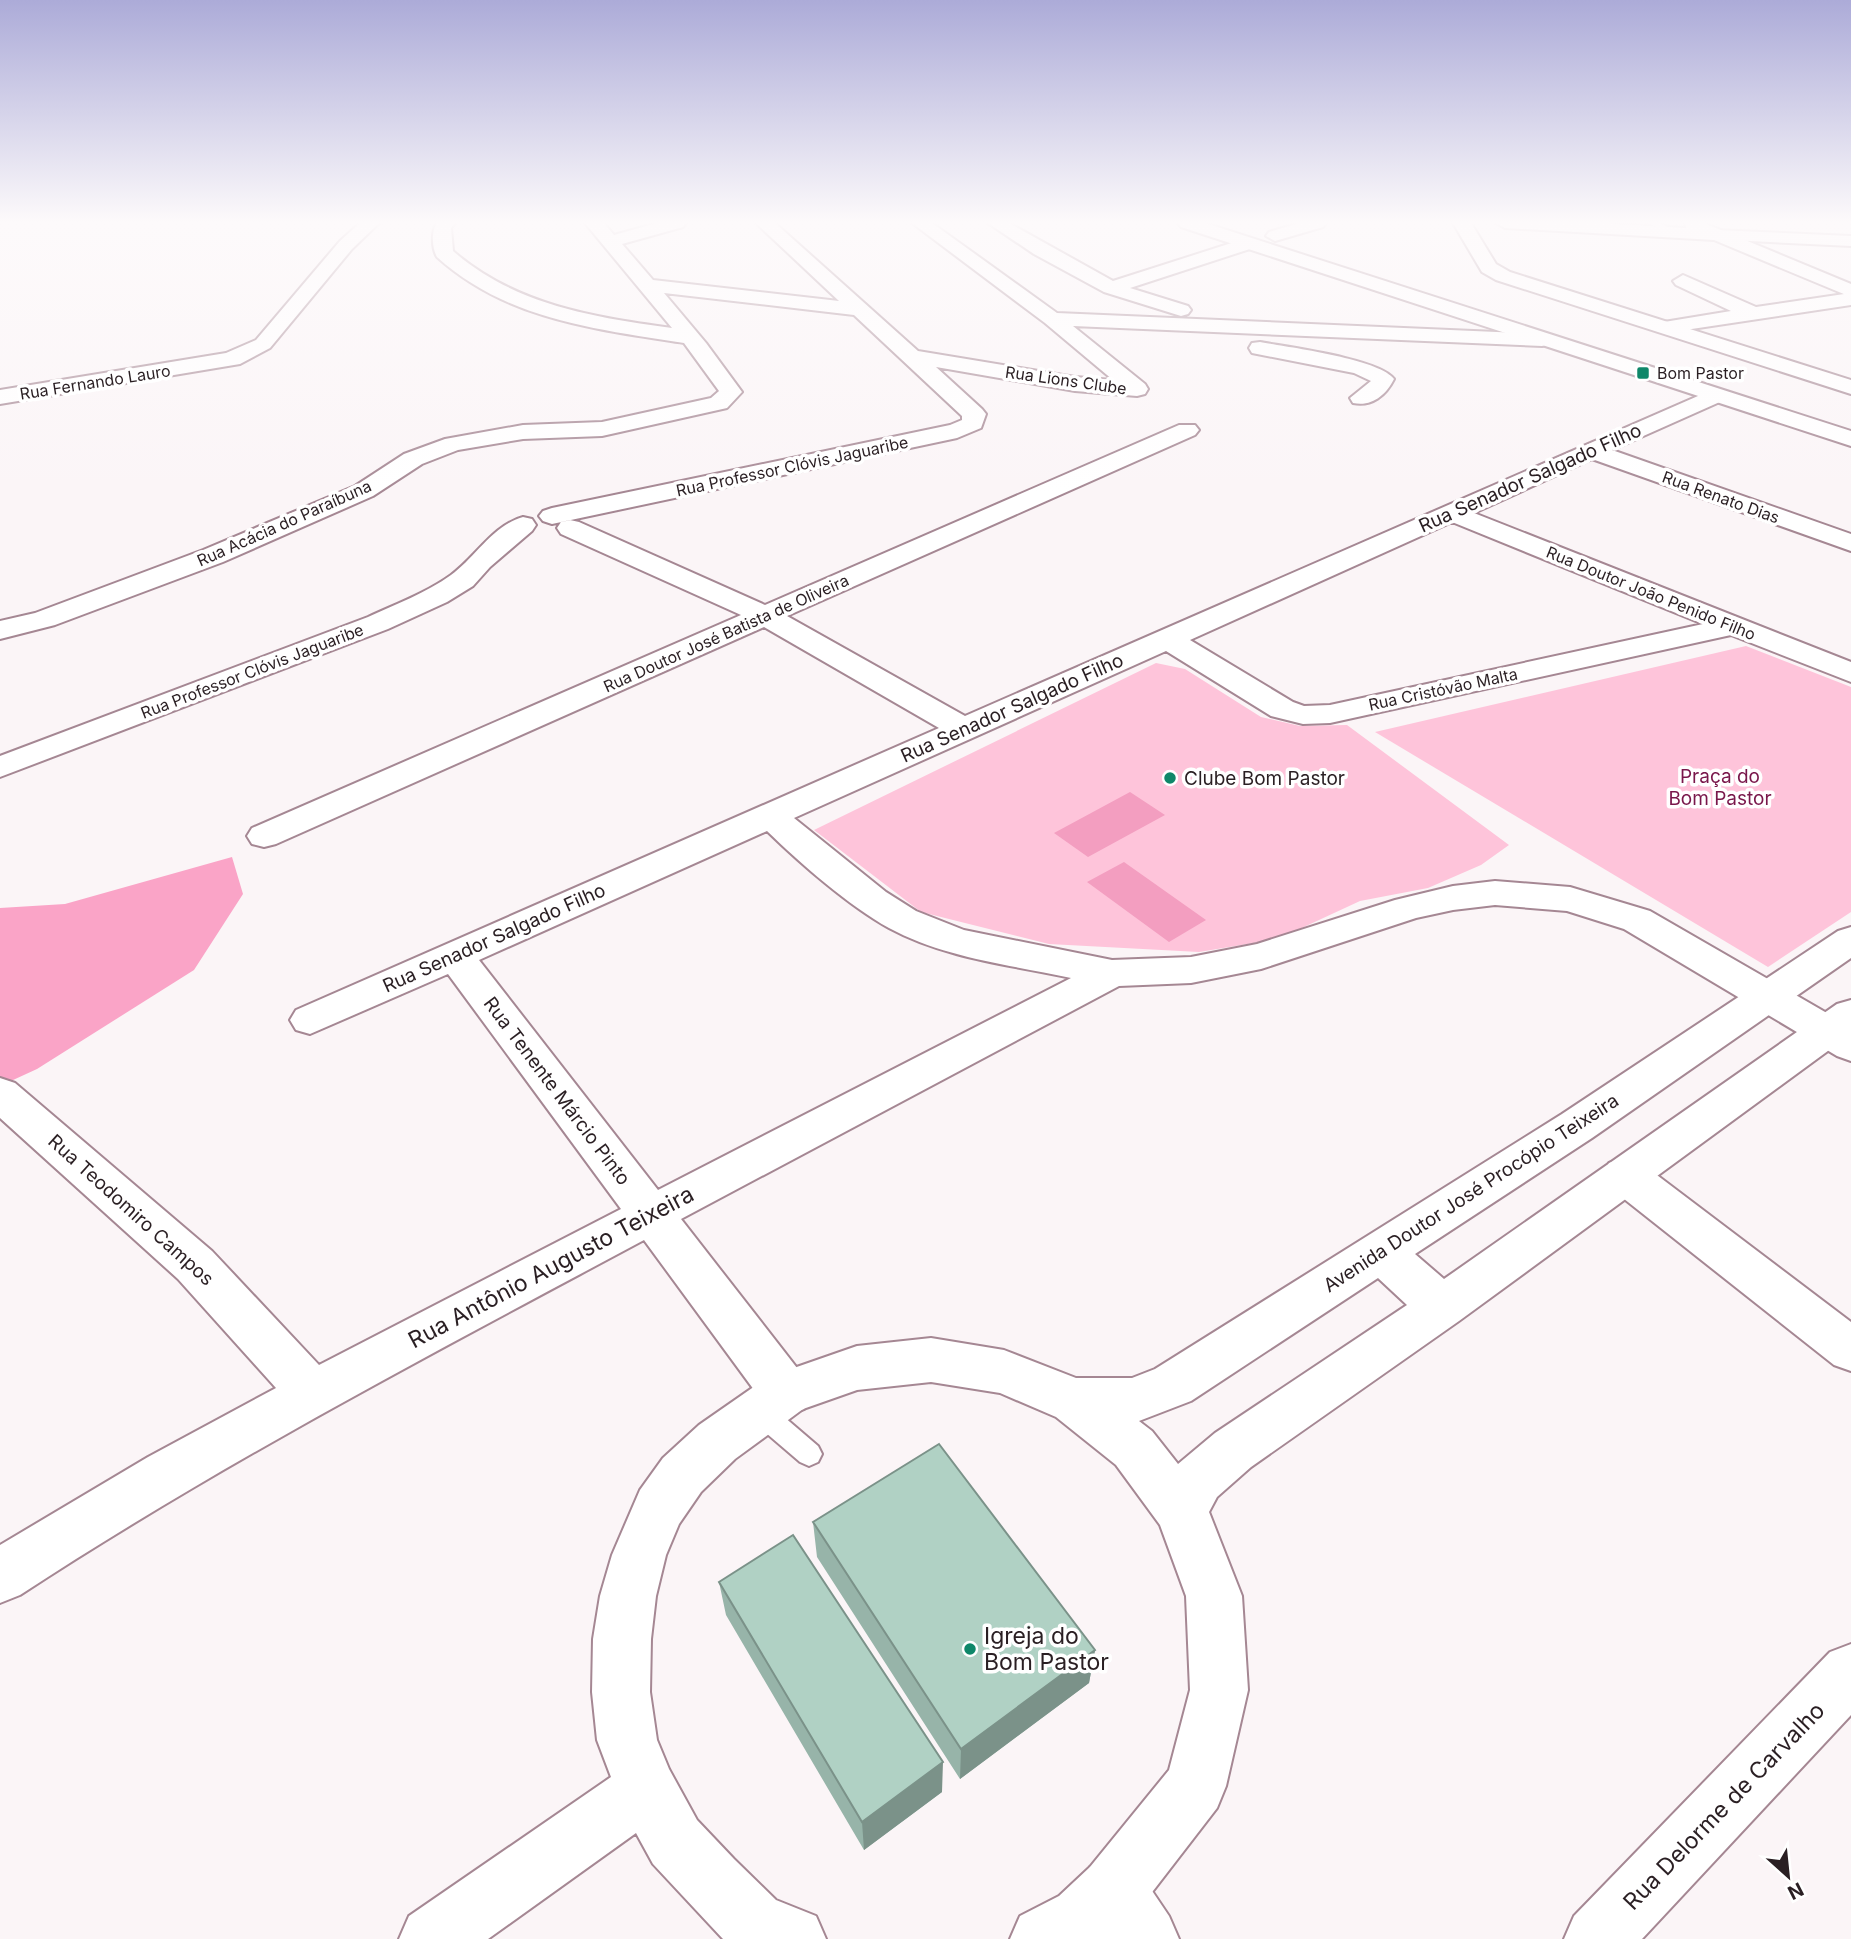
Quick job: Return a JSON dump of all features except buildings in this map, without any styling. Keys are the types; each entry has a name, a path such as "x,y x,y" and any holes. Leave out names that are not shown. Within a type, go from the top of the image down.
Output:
{"street":[{"name":"Rua Fernando Lauro","path":"0,397 232,359 263,344 289,313"},
{"path":"560,313 689,337"},
{"path":"669,313 689,337"},
{"path":"866,313 913,357"},
{"path":"1044,313 1052,319 1290,330 1504,333 1686,365 1847,421"},
{"path":"1205,313 1290,330"},
{"path":"1452,313 1504,333"},
{"path":"1491,313 1647,357"},
{"path":"1622,313 1851,387"},
{"path":"1665,327 1749,313"},
{"name":"Rua Lions Clube","path":"913,357 1075,384 1137,389 1052,319"},
{"path":"1155,323 1164,332 1174,336 1281,351 1360,368 1383,379 1378,389 1361,398"},
{"name":"Rua Acácia do Paraíbuna","path":"0,630 45,619 214,556 364,491 413,459 453,444 523,432 602,429 719,403 731,392 689,337"},
{"path":"1542,340 1851,439"},
{"name":"Rua Professor Clóvis Jaguaribe","path":"0,767 378,623 438,596 463,580 491,551 529,531 532,519 564,521 610,506 957,431 973,423 974,414 913,357"},
{"path":"1686,365 1713,382 1716,397"},
{"path":"1716,397 1730,391 1761,391 1847,421"},
{"name":"Rua Senador Salgado Filho","path":"310,1020 1716,397"},
{"name":"Rua Doutor José Batista de Oliveira","path":"264,836 1187,430"},
{"name":"Rua Renato Dias","path":"1591,451 1851,543"},
{"name":"Rua Doutor João Penido Filho","path":"1452,513 1851,673"},
{"path":"564,521 766,616 964,729"},
{"name":"Rua Cristóvão Malta","path":"1167,639 1282,709 1303,715 1317,715 1734,626"},
{"path":"771,815 797,840 873,900 904,920 956,941 1112,974 1191,970 1261,956 1408,908 1453,898 1495,893 1570,899 1637,920 1766,996 1843,1031"},
{"name":"Avenida Doutor José Procópio Teixeira","path":"1073,1401 1133,1401 1173,1385 1577,1126 1851,940"},
{"name":"Rua Tenente Márcio Pinto","path":"454,956 650,1213 773,1402"},
{"name":"Rua Antônio Augusto Teixeira","path":"0,1576 69,1531 313,1394 650,1213 1112,974"},
{"path":"1182,1511 1198,1480 1233,1450 1442,1307 1625,1175 1843,1031"},
{"name":"Rua Teodomiro Campos","path":"0,1094 195,1265 313,1394"},
{"path":"1625,1175 1851,1350"},
{"path":"1381,1252 1442,1307"},
{"path":"793,1939 754,1924 711,1882 675,1842 646,1789 627,1740 621,1692 622,1639 639,1555 659,1508 682,1475 717,1442 773,1402 857,1368 931,1360 1004,1371 1073,1401 1134,1448 1182,1511 1214,1596 1219,1690 1195,1786 1129,1915 1082,1919 1043,1939"},
{"name":"Rua Delorme de Carvalho","path":"1597,1939 1851,1673"},
{"path":"432,1939 646,1789"}],"lane":[{"path":"773,1402 809,1454"}],"green space":[{"name":"Praça do Bom Pastor","path":"1746,646 1851,687 1851,912 1768,967 1375,732"},
{"name":"Clube Bom Pastor","path":"1156,663 1185,669 1261,717 1300,726 1347,725 1509,845 1481,865 1428,888 1360,901 1278,939 1199,952 1049,944 921,912 814,830"}],"shaded area":[{"path":"1130,792 1165,815 1088,857 1054,833"},
{"path":"232,857 243,894 194,970 37,1069 0,1086 0,908 65,904"},
{"path":"1124,862 1206,920 1169,942 1087,882"}],"place":[{"name":"Bom Pastor","path":"1643,373"},
{"name":"Clube Bom Pastor","path":"1170,778"},
{"name":"Igreja do Bom Pastor","path":"970,1649"}]}
